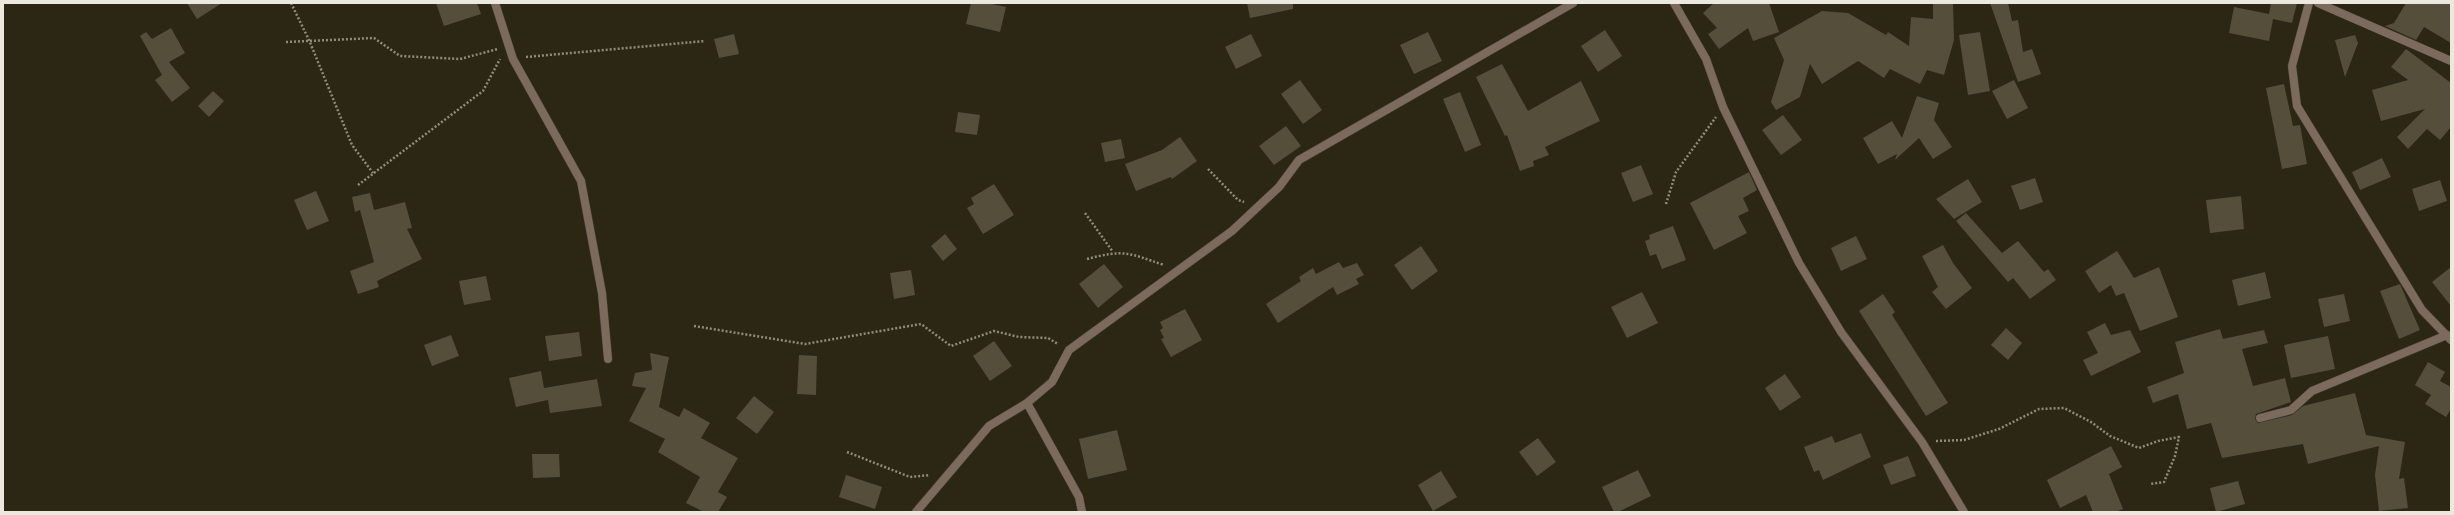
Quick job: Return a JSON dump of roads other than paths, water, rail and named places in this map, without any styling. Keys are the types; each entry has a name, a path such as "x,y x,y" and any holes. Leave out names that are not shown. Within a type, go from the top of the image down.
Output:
{"street":[{"path":"495,3 507,44 514,59 581,181 602,294 608,359"},
{"path":"916,512 989,426 1027,403 1052,382 1069,350 1232,231 1279,187 1299,160 1573,3"},
{"path":"1674,3 1706,59 1723,107 1798,263 1841,332 1922,442 1964,512"},
{"path":"2260,418 2291,410 2312,391 2449,338 2422,310 2297,106 2292,66 2309,3"},
{"path":"2318,3 2451,61"},
{"path":"1027,403 1079,497 1082,512"}]}
